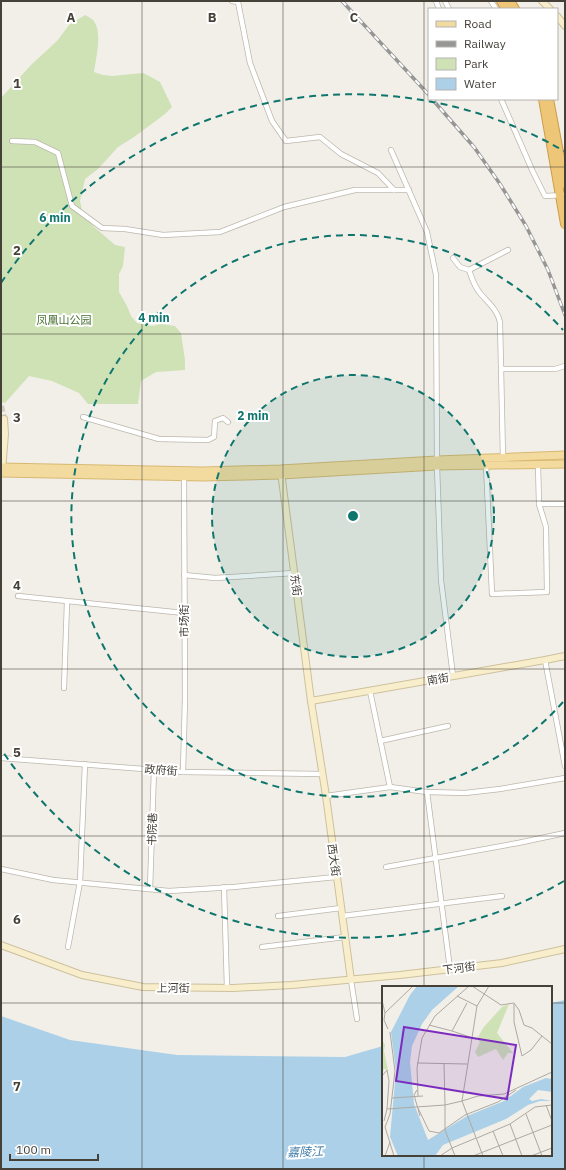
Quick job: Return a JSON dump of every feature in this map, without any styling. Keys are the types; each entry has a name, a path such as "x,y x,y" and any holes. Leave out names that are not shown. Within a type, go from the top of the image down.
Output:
{"highway":[{"path":"543,100 563,196 565,224"},
{"path":"549,100 565,184"}],"main road":[{"path":"1,471 184,473 281,472 565,455"},
{"path":"437,463 486,466 565,464"}],"street":[{"path":"232,1 238,2 250,63 272,120 286,141 320,137 340,154 378,173 394,190"},
{"path":"558,17 565,26"},
{"path":"501,100 545,196 563,196"},
{"path":"12,141 35,142 58,153 72,206 102,228 125,229 163,235 220,232 291,206 355,190 409,190"},
{"path":"391,150 427,232 436,276 437,463 441,580 453,676"},
{"path":"453,258 460,267 469,270 508,250"},
{"path":"469,270 479,293 494,309 498,317 500,327 503,458"},
{"path":"501,369 555,368 565,366"},
{"path":"83,417 159,439 208,440 214,437 215,421 223,418 228,422"},
{"path":"1,431 4,419 5,434 1,471"},
{"path":"486,466 492,594 547,592 546,527 539,504 538,465"},
{"name":"东街","path":"281,472 311,702"},
{"name":"市场街","path":"184,473 184,772"},
{"path":"539,504 565,504"},
{"path":"184,575 215,578 294,573"},
{"path":"18,596 184,613"},
{"path":"64,688 67,602"},
{"name":"南街","path":"311,702 565,656"},
{"path":"545,660 565,766"},
{"path":"370,691 390,787"},
{"name":"西大街","path":"311,702 326,796 357,1019"},
{"path":"380,741 448,726"},
{"name":"政府街","path":"1,758 184,772 322,774"},
{"path":"68,947 80,882 84,764"},
{"name":"书院巷","path":"150,889 154,769"},
{"path":"326,796 390,787 427,792 465,792 500,789 565,778"},
{"path":"427,792 450,969"},
{"path":"386,867 565,833"},
{"path":"1,869 54,880 169,891 224,888 336,876"},
{"path":"224,888 227,988"},
{"path":"342,916 502,896"},
{"path":"278,916 341,908"},
{"path":"262,947 345,937"},
{"name":"上河街","path":"1,945 82,975 143,987 227,988 351,980"},
{"name":"下河街","path":"351,980 502,963 565,949"}],"green space":[{"name":"凤凰山公园","path":"85,15 93,20 98,31 98,45 94,72 112,76 143,73 160,82 172,107 134,137 118,147 98,169 85,179 80,201 82,210 93,226 115,245 125,247 123,266 119,274 119,292 131,316 137,323 152,326 161,324 175,326 181,333 185,370 156,372 141,381 138,404 88,404 79,393 52,381 29,376 5,403 1,402 1,98 32,64 57,41 69,25"}],"water":[{"name":"嘉陵江","path":"565,1000 565,1169 1,1169 1,1016 70,1040 177,1055 345,1057 382,1046 382,1156 552,1156 552,1003"}],"tunnel":[{"path":"1,406 4,419"}],"railway":[{"path":"342,1 428,94"},
{"path":"433,100 474,147 500,184 526,226 548,270 565,315"}]}
